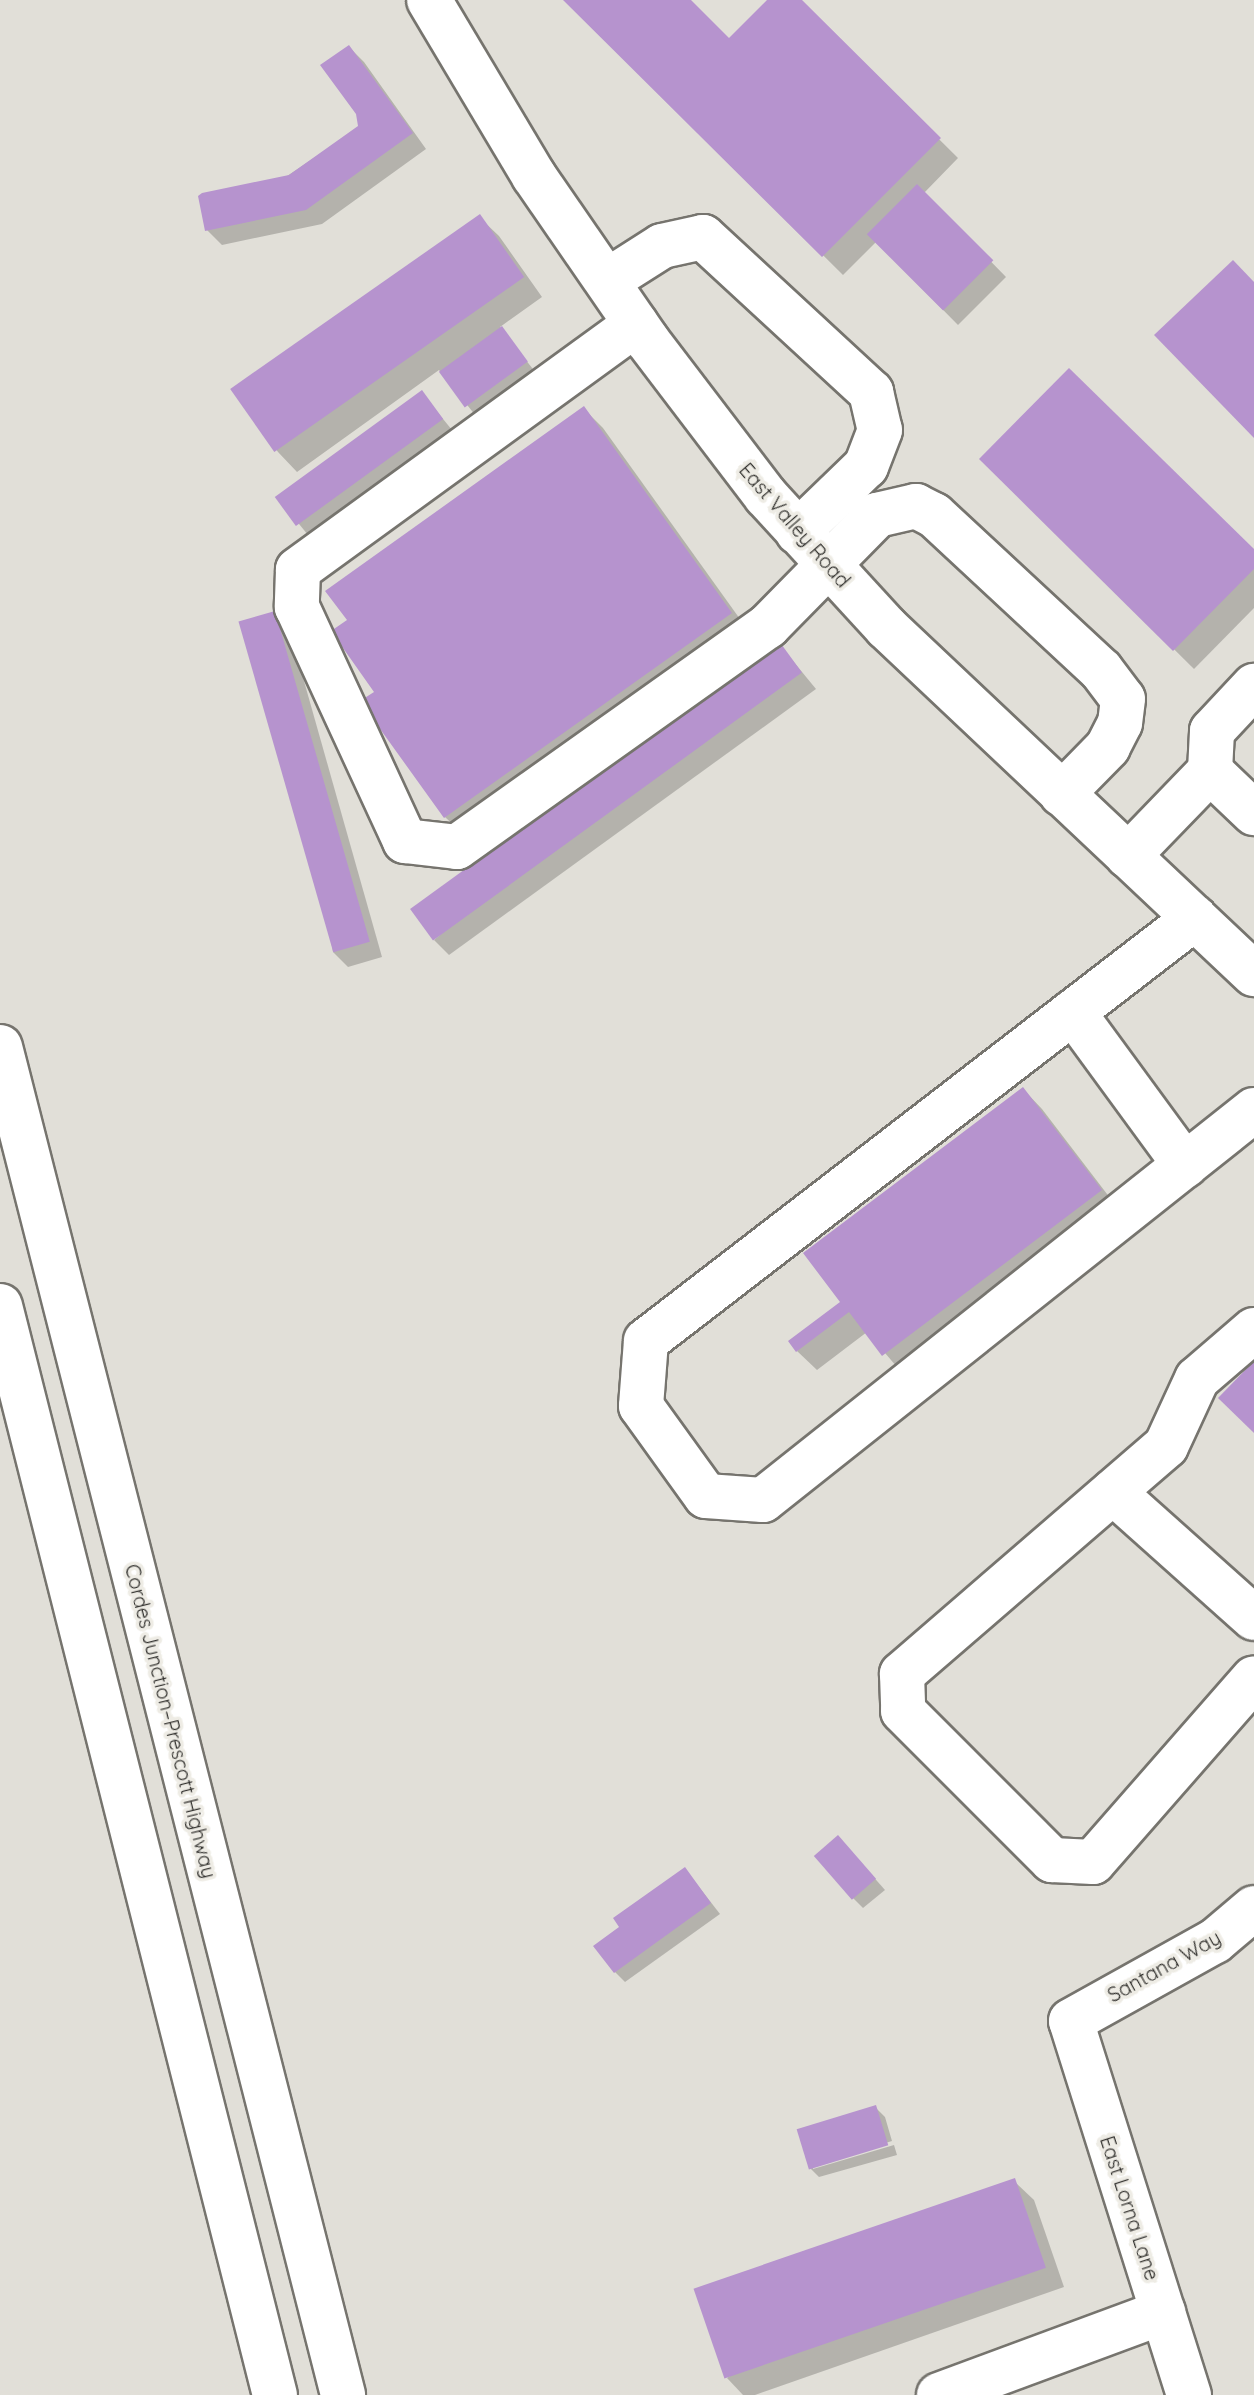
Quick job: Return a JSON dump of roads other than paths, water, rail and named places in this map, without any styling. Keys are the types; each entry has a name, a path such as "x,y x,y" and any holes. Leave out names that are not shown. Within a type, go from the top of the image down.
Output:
{"main road":[{"name":"East Valley Road","path":"429,0 534,176 636,324 766,496 886,627 1254,974"},
{"path":"607,281 662,246 703,237 871,392 880,430 866,466 812,547 768,626 457,847 405,841 297,607 298,570 636,324"},
{"path":"812,547 877,515 916,506 934,515 1101,670 1123,699 1120,723 1108,747 1062,794"},
{"path":"1128,856 1210,771 1212,731 1254,686"},
{"path":"1210,771 1254,813"},
{"path":"1195,918 646,1341 641,1406 706,1496 763,1500 1254,1110"},
{"path":"1073,1012 1185,1165"},
{"name":"Cordes Junction–Prescott Highway","path":"0,1047 343,2395"},
{"path":"0,1306 275,2395"},
{"path":"1253,1681 1093,1862 1052,1860 903,1711 902,1674 1166,1446 1197,1379 1254,1330"},
{"path":"1113,1492 1254,1618"},
{"name":"Santana Way","path":"1071,2021 1215,1941 1254,1908"},
{"name":"East Lorna Lane","path":"1071,2021 1189,2395"},
{"path":"939,2395 1163,2312"}]}
